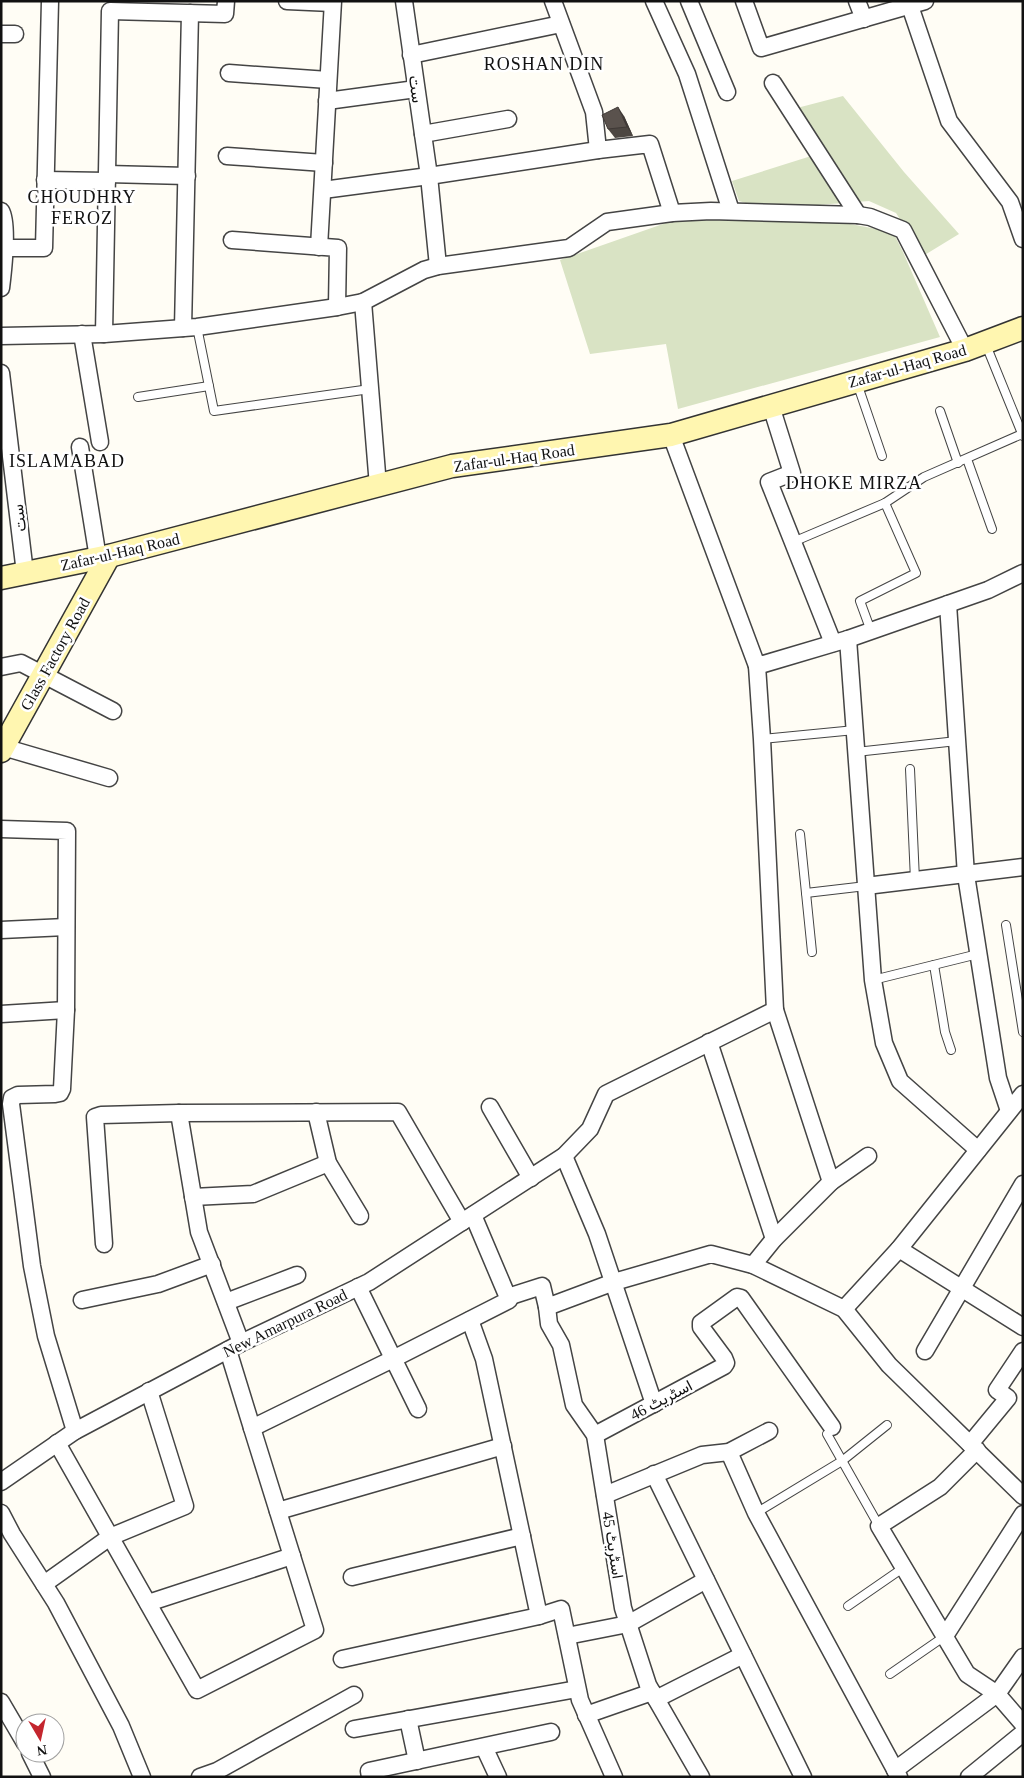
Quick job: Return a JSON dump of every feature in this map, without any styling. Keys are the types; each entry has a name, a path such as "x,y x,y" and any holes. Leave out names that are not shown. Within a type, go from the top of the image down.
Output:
{"street":[{"path":"3,248 44,248 50,1"},
{"path":"104,334 110,11 145,7 190,13 225,14 226,1"},
{"path":"287,1 332,2 319,247"},
{"name":"ست","path":"404,1 429,176 438,266"},
{"path":"553,1 594,112 598,150"},
{"path":"654,1 687,74 731,211"},
{"path":"689,1 728,92"},
{"path":"744,1 761,48 917,3 949,122 1010,202 1023,239"},
{"path":"857,1 864,18"},
{"path":"190,13 186,176 190,328"},
{"path":"411,55 561,24"},
{"path":"229,73 328,80"},
{"path":"773,83 858,215"},
{"path":"327,101 416,89"},
{"path":"423,134 508,119"},
{"path":"323,190 650,144 672,213"},
{"path":"228,156 324,164"},
{"path":"46,180 186,176"},
{"path":"1,336 104,334 190,328 337,307 363,302 424,270 438,266 569,248 607,222 711,210 858,215 870,217 902,230 975,346"},
{"path":"1,211 4,218 1,288"},
{"path":"232,240 338,248 337,307"},
{"path":"363,302 378,486"},
{"name":"Zafar-ul-Haq Road","path":"1,578 104,557 452,466 671,436 975,346 1023,328"},
{"path":"82,334 100,442"},
{"name":"ست","path":"1,373 25,573"},
{"path":"771,406 792,473 769,482 793,542 841,641 855,730 873,980 884,1043 900,1081 978,1150"},
{"path":"671,436 757,666 776,1010 831,1182"},
{"path":"80,447 104,557"},
{"name":"Glass Factory Road","path":"2,749 43,676 104,557"},
{"path":"757,666 871,631 988,590 1023,573"},
{"path":"948,604 966,875 998,1078 1009,1111"},
{"path":"1,667 22,663 43,676 113,711"},
{"path":"2,749 109,778"},
{"path":"1,829 67,831 66,1010 62,1088 60,1093 55,1094 18,1095 12,1098 11,1104 32,1266 46,1336 75,1431"},
{"path":"866,886 1023,868"},
{"path":"1,930 66,927"},
{"path":"1,1014 66,1010"},
{"name":"New Amarpura Road","path":"3,1477 75,1431 149,1391 234,1346 369,1282 564,1156 590,1129 606,1094 776,1010"},
{"path":"709,1042 774,1239"},
{"path":"844,1309 899,1249 1023,1094"},
{"path":"490,1108 531,1178"},
{"path":"316,1112 328,1163 360,1216"},
{"path":"104,1244 95,1117 101,1115 179,1113 398,1112 468,1218 509,1300 252,1428"},
{"path":"57,1443 197,1690 315,1630 252,1428 226,1302 199,1232 179,1113"},
{"path":"564,1156 597,1234 654,1404"},
{"path":"753,1265 774,1239 831,1182 868,1156"},
{"path":"193,1197 253,1194 328,1163"},
{"path":"925,1351 1023,1184"},
{"path":"899,1249 962,1288 1020,1319"},
{"path":"547,1307 614,1282 711,1254 753,1265 844,1309 890,1365 1023,1496"},
{"path":"82,1300 158,1284 212,1264"},
{"path":"226,1302 297,1274"},
{"name":"اسٹریٹ 45","path":"508,1297 542,1286 549,1324 561,1345 574,1405 596,1435 623,1608 628,1624 648,1685 701,1777"},
{"path":"358,1287 418,1409"},
{"name":"اسٹریٹ 46","path":"596,1435 724,1366 726,1363 701,1327 701,1324 737,1296 741,1298 830,1430"},
{"path":"470,1320 484,1359 539,1616"},
{"path":"1023,1351 997,1390 1008,1398 974,1447 940,1487 879,1526 967,1674 997,1694 1023,1724"},
{"path":"44,1584 110,1537 185,1506 149,1391"},
{"path":"605,1495 702,1455 729,1452 769,1431"},
{"path":"278,1511 503,1446"},
{"path":"729,1452 756,1513 897,1774 997,1694 1023,1657"},
{"path":"654,1474 803,1777"},
{"path":"1,1513 12,1534 56,1603 121,1726 142,1777"},
{"path":"944,1636 1023,1514"},
{"path":"352,1577 522,1536"},
{"path":"148,1603 292,1556"},
{"path":"567,1636 628,1624 706,1580"},
{"path":"342,1659 539,1616 561,1609 577,1689 586,1715 614,1777"},
{"path":"586,1715 654,1695 743,1655"},
{"path":"354,1728 577,1689"},
{"path":"200,1777 217,1771 354,1695"},
{"path":"2,1706 15,1727"},
{"path":"408,1719 417,1761"},
{"path":"370,1777 369,1771 400,1771 417,1761 551,1732"},
{"path":"969,1777 1023,1733"},
{"path":"484,1747 498,1777"},
{"path":"35,1763 42,1777"}],"lane":[{"path":"190,328 209,386 214,411 370,389"},
{"path":"793,542 885,503 924,478 1022,435 975,346"},
{"path":"856,382 882,456"},
{"path":"138,396 209,386"},
{"path":"940,411 958,463"},
{"path":"967,459 992,529"},
{"path":"871,631 860,601 916,573 885,503"},
{"path":"762,739 855,730"},
{"path":"856,752 957,741"},
{"path":"910,769 915,880"},
{"path":"800,834 812,952"},
{"path":"806,893 866,886"},
{"path":"1006,925 1022,1016 1023,1032"},
{"path":"873,980 978,954"},
{"path":"934,965 945,1032 951,1050"},
{"path":"756,1513 842,1461 887,1424"},
{"path":"830,1430 842,1461 879,1526"},
{"path":"848,1606 903,1568"},
{"path":"890,1674 944,1636"}],"green space":[{"path":"843,96 904,172 959,234 923,256 896,213 869,201 766,209 739,201 732,181 808,157 820,150 797,108"},
{"path":"680,218 823,219 893,232 940,337 678,409 666,344 590,354 560,260"}],"building":[{"path":"618,107 627,127 608,129 602,115"}],"district":[{"name":"ROSHAN DIN","path":"544,64"},
{"name":"CHOUDHRY FEROZ","path":"82,207"},
{"name":"ISLAMABAD","path":"67,461"},
{"name":"DHOKE MIRZA","path":"854,483"}]}
